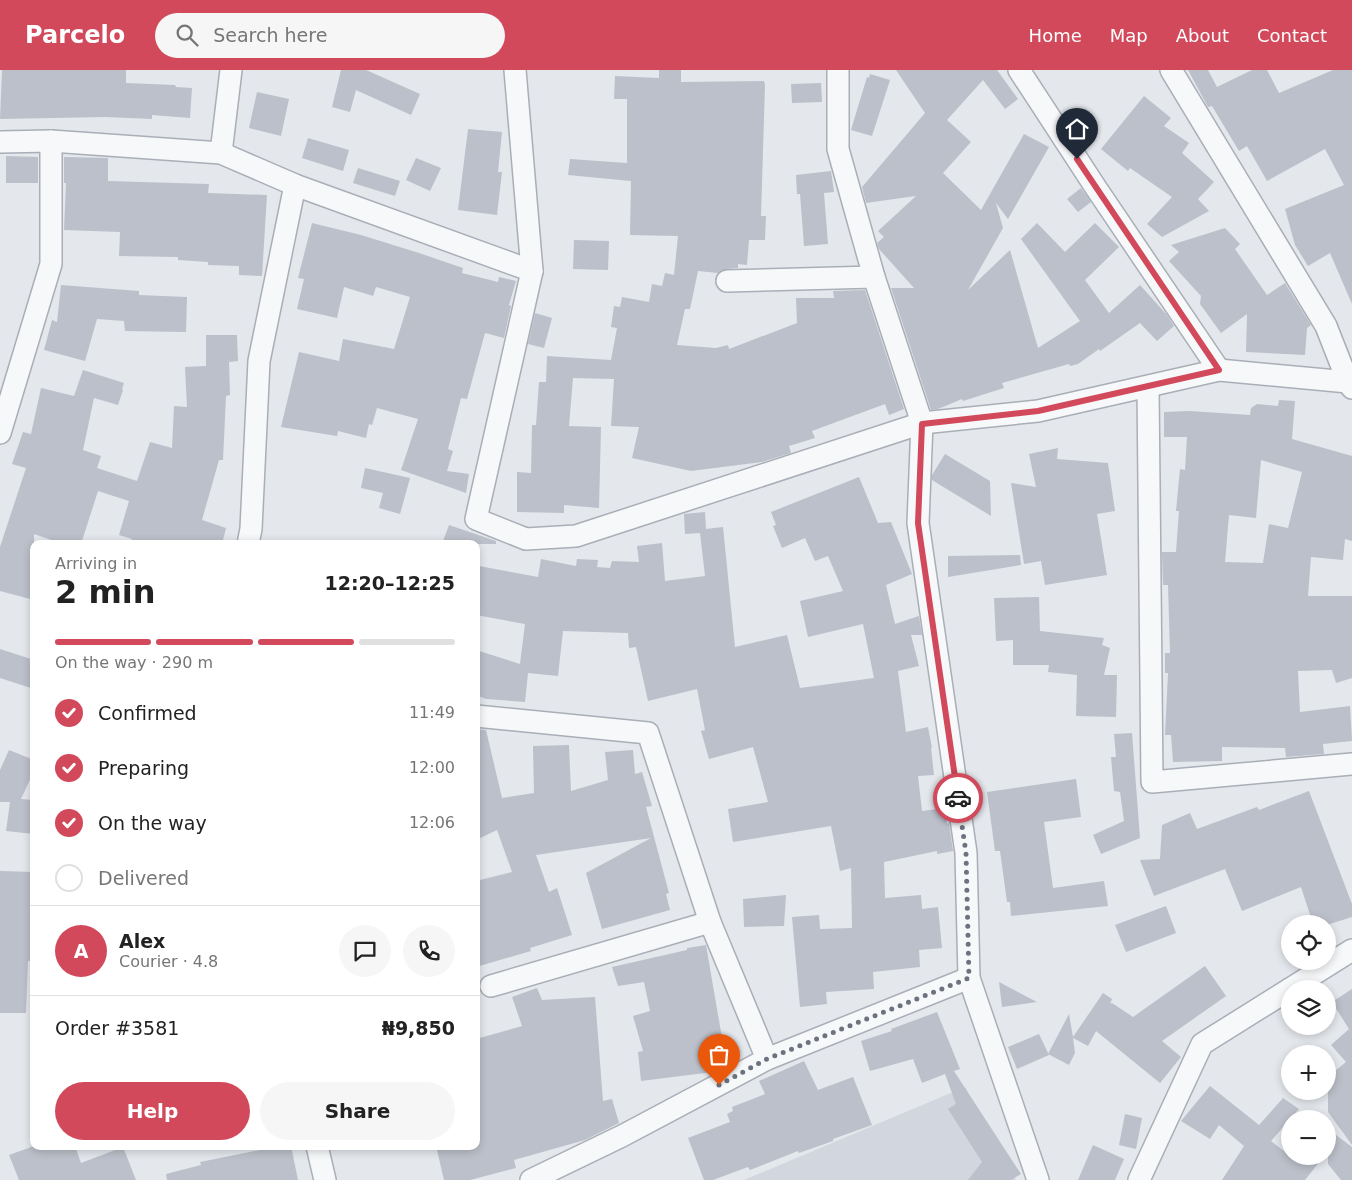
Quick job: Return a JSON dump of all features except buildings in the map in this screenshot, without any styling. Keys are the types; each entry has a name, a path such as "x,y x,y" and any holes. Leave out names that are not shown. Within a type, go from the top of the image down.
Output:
{"street":[{"path":"221,152 231,70"},
{"path":"515,70 532,271 476,519 526,539 576,536 922,424 1038,411 1219,370 1350,385 1326,326 1171,70"},
{"path":"835,70 838,149 874,277 922,424 918,523 966,853 969,978 1038,1180"},
{"path":"1019,70 1219,370"},
{"path":"0,433 50,264 51,141"},
{"path":"0,142 51,141 221,152 295,186 532,271"},
{"path":"248,540 259,361 295,186"},
{"path":"727,282 874,277"},
{"path":"1148,387 1152,782 1352,764"},
{"path":"480,716 648,733 710,922 767,1059"},
{"path":"491,986 710,922"},
{"path":"1304,980 1352,950"},
{"path":"532,1180 622,1136 767,1059 969,978"},
{"path":"1139,1180 1202,1044 1281,995"},
{"path":"318,1150 325,1180"}],"shaded area":[{"path":"965,1087 1016,1180 744,1180"}],"way so far":[{"path":"719,1085 767,1059 969,978 966,853 958,798"}],"route":[{"path":"958,798 918,523 922,424 1038,411 1219,370 1077,159"}]}
